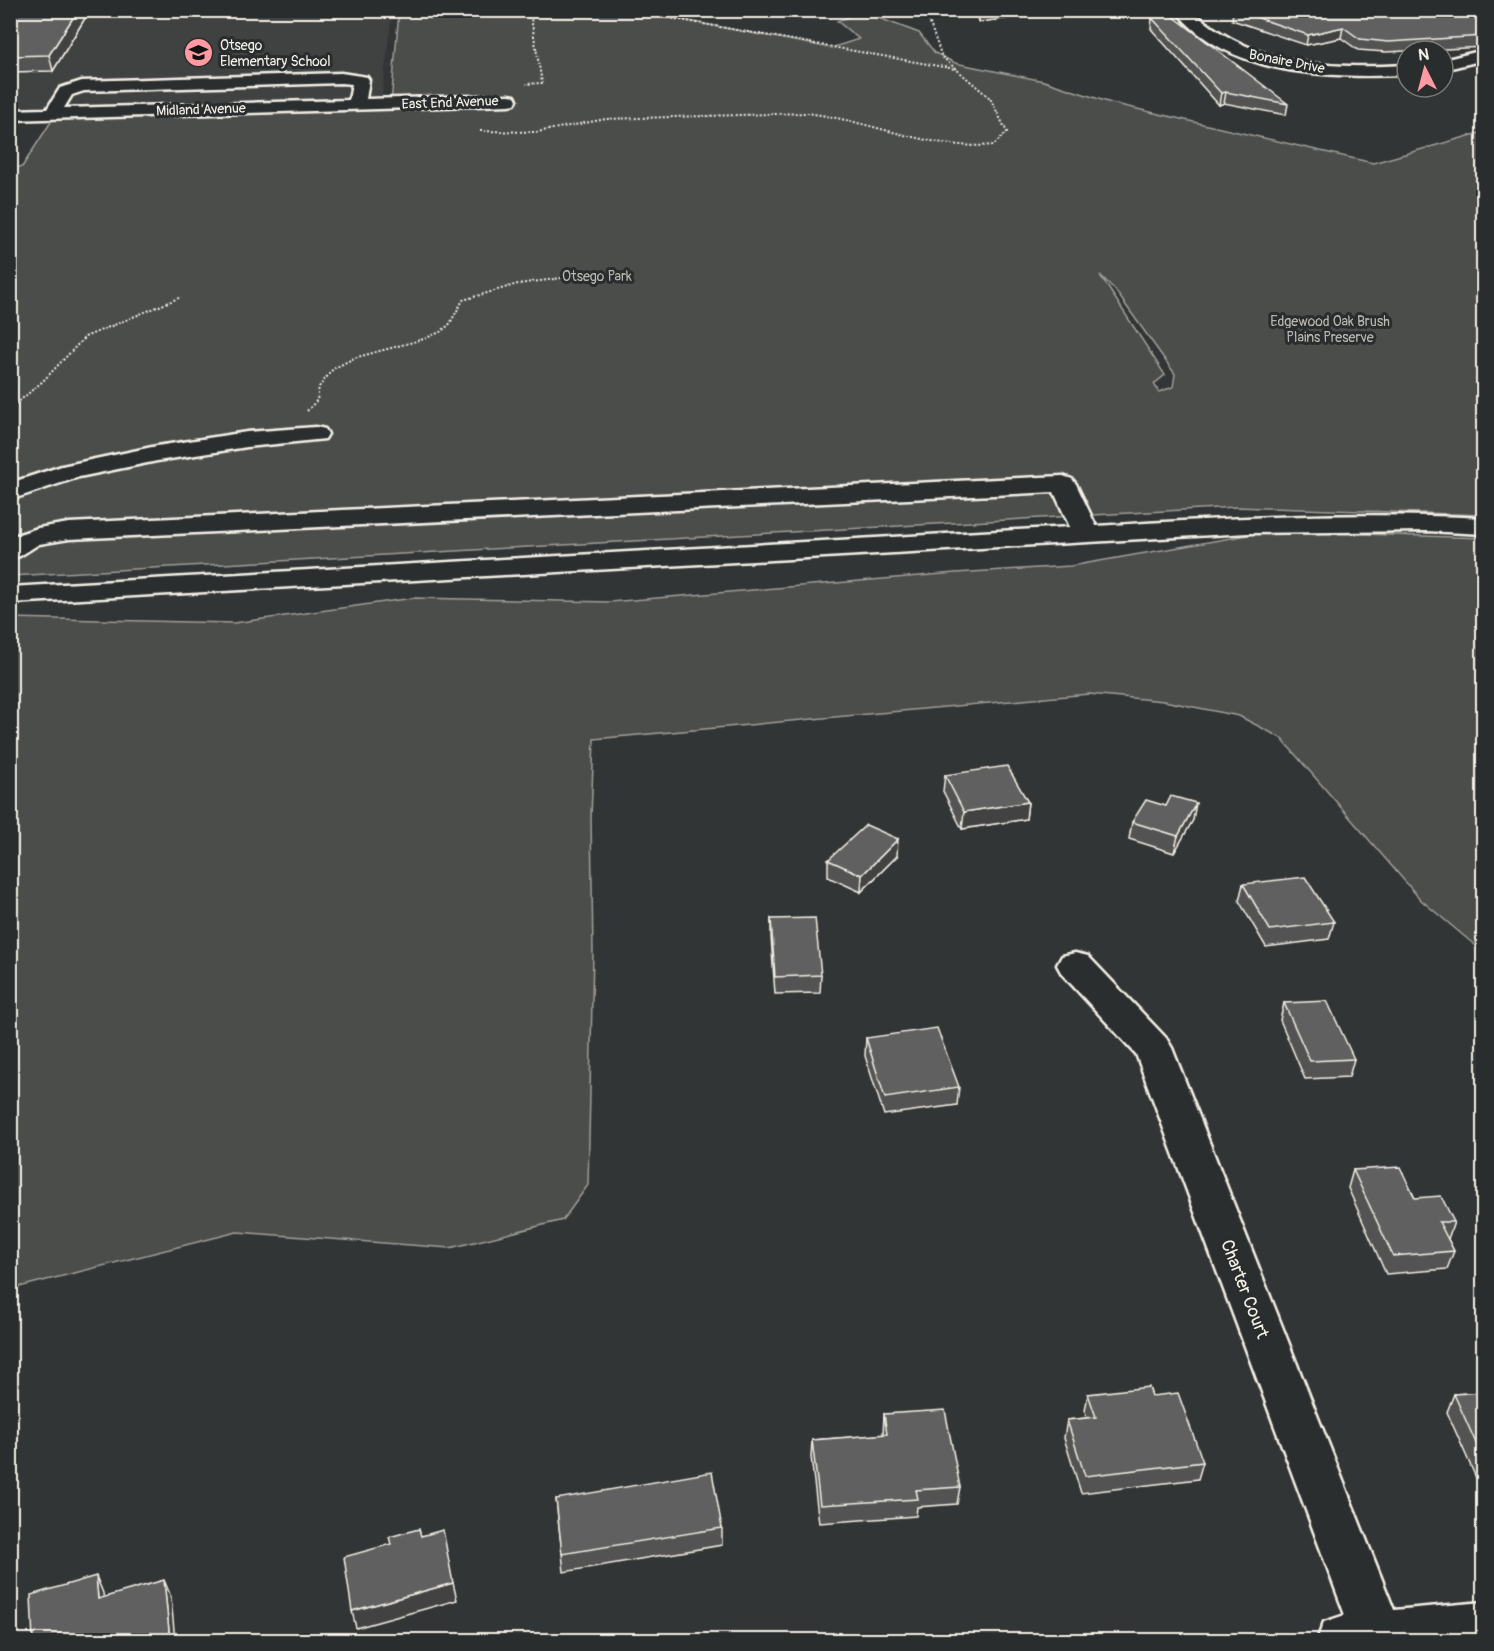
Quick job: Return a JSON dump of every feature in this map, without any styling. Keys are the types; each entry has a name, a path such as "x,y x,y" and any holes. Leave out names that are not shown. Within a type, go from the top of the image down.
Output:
{"street":[{"name":"Bonaire Drive","path":"1182,10 1195,25 1214,39 1237,51 1317,77 1350,72 1395,70"},
{"path":"1455,62 1484,55"},
{"path":"52,114 63,96 73,88 108,85 355,78 361,80 357,105"},
{"path":"42,96 63,96"},
{"name":"East End Avenue","path":"391,104 509,100"},
{"name":"Midland Avenue","path":"10,115 391,104"},
{"path":"10,492 29,484 103,464 216,442 316,434"},
{"path":"10,550 15,545 33,537 69,531 1063,484 1088,534"},
{"path":"10,595 1248,525 1427,523 1484,526"},
{"name":"Charter Court","path":"1075,965 1153,1047 1367,1639"},
{"path":"1367,1639 1484,1626"}],"path":[{"path":"417,10 424,18 523,14 531,18 542,83"},
{"path":"625,10 955,69"},
{"path":"480,131 537,132 606,119 806,113 834,116 939,142 971,147 994,145 1007,132 990,98 942,57 925,10"},
{"path":"259,437 282,428 302,416 317,400 319,387 333,369 354,358 424,339 440,332 449,325 463,300 518,284 591,274"},
{"path":"10,409 44,381 85,337 181,297"}],"shaded area":[{"name":"Otsego Elementary School","path":"10,11 392,11 382,96 11,109"}],"green space":[{"name":"Otsego Park","path":"399,11 636,11 831,48 859,39 837,21 863,12 919,33 935,53 955,63 1044,81 1111,103 1373,163 1483,132 1483,515 1236,507 11,576 11,167 22,167 54,117 391,104","holes":["1100,275 1115,290 1175,374 1173,387 1159,392 1154,384 1165,375"]},
{"path":"1330,533 1483,538 1483,952 1421,900 1281,738 1239,716 1164,701 1089,694 594,739 591,817 593,953 588,1185 563,1220 450,1248 237,1232 11,1289 11,618 234,623 413,598 609,602 955,573 1071,566 1254,534"}],"building":[{"path":"10,10 78,10 49,55 10,56"},
{"path":"1159,10 1165,10 1288,104 1221,93 1152,18"},
{"path":"1235,10 1484,10 1484,36 1395,39 1395,42 1388,42 1360,39 1343,27 1308,35"},
{"path":"1007,766 1028,802 964,812 945,775"},
{"path":"1171,796 1196,803 1178,836 1132,822 1146,800 1166,806"},
{"path":"866,825 898,839 862,875 828,860"},
{"path":"1305,877 1334,922 1270,930 1243,884"},
{"path":"815,918 821,975 775,977 771,919"},
{"path":"1327,1001 1354,1059 1310,1061 1284,1003"},
{"path":"937,1028 959,1087 885,1098 866,1038"},
{"path":"1400,1167 1415,1198 1441,1196 1454,1222 1439,1222 1454,1251 1393,1256 1353,1170"},
{"path":"1149,1387 1152,1396 1178,1393 1203,1462 1085,1476 1067,1420 1096,1417 1088,1394"},
{"path":"1484,1392 1484,1461 1454,1394"},
{"path":"945,1410 960,1487 916,1490 918,1499 820,1505 812,1440 887,1434 884,1414"},
{"path":"712,1472 722,1528 562,1554 556,1499"},
{"path":"419,1529 421,1536 443,1530 453,1583 352,1611 344,1557 391,1544 389,1537"},
{"path":"96,1576 98,1599 164,1580 170,1641 33,1641 31,1595"}],"place":[{"name":"Otsego Elementary School","path":"199,53"}],"park label":[{"name":"Edgewood Oak Brush Plains Preserve","path":"1330,330"}]}
